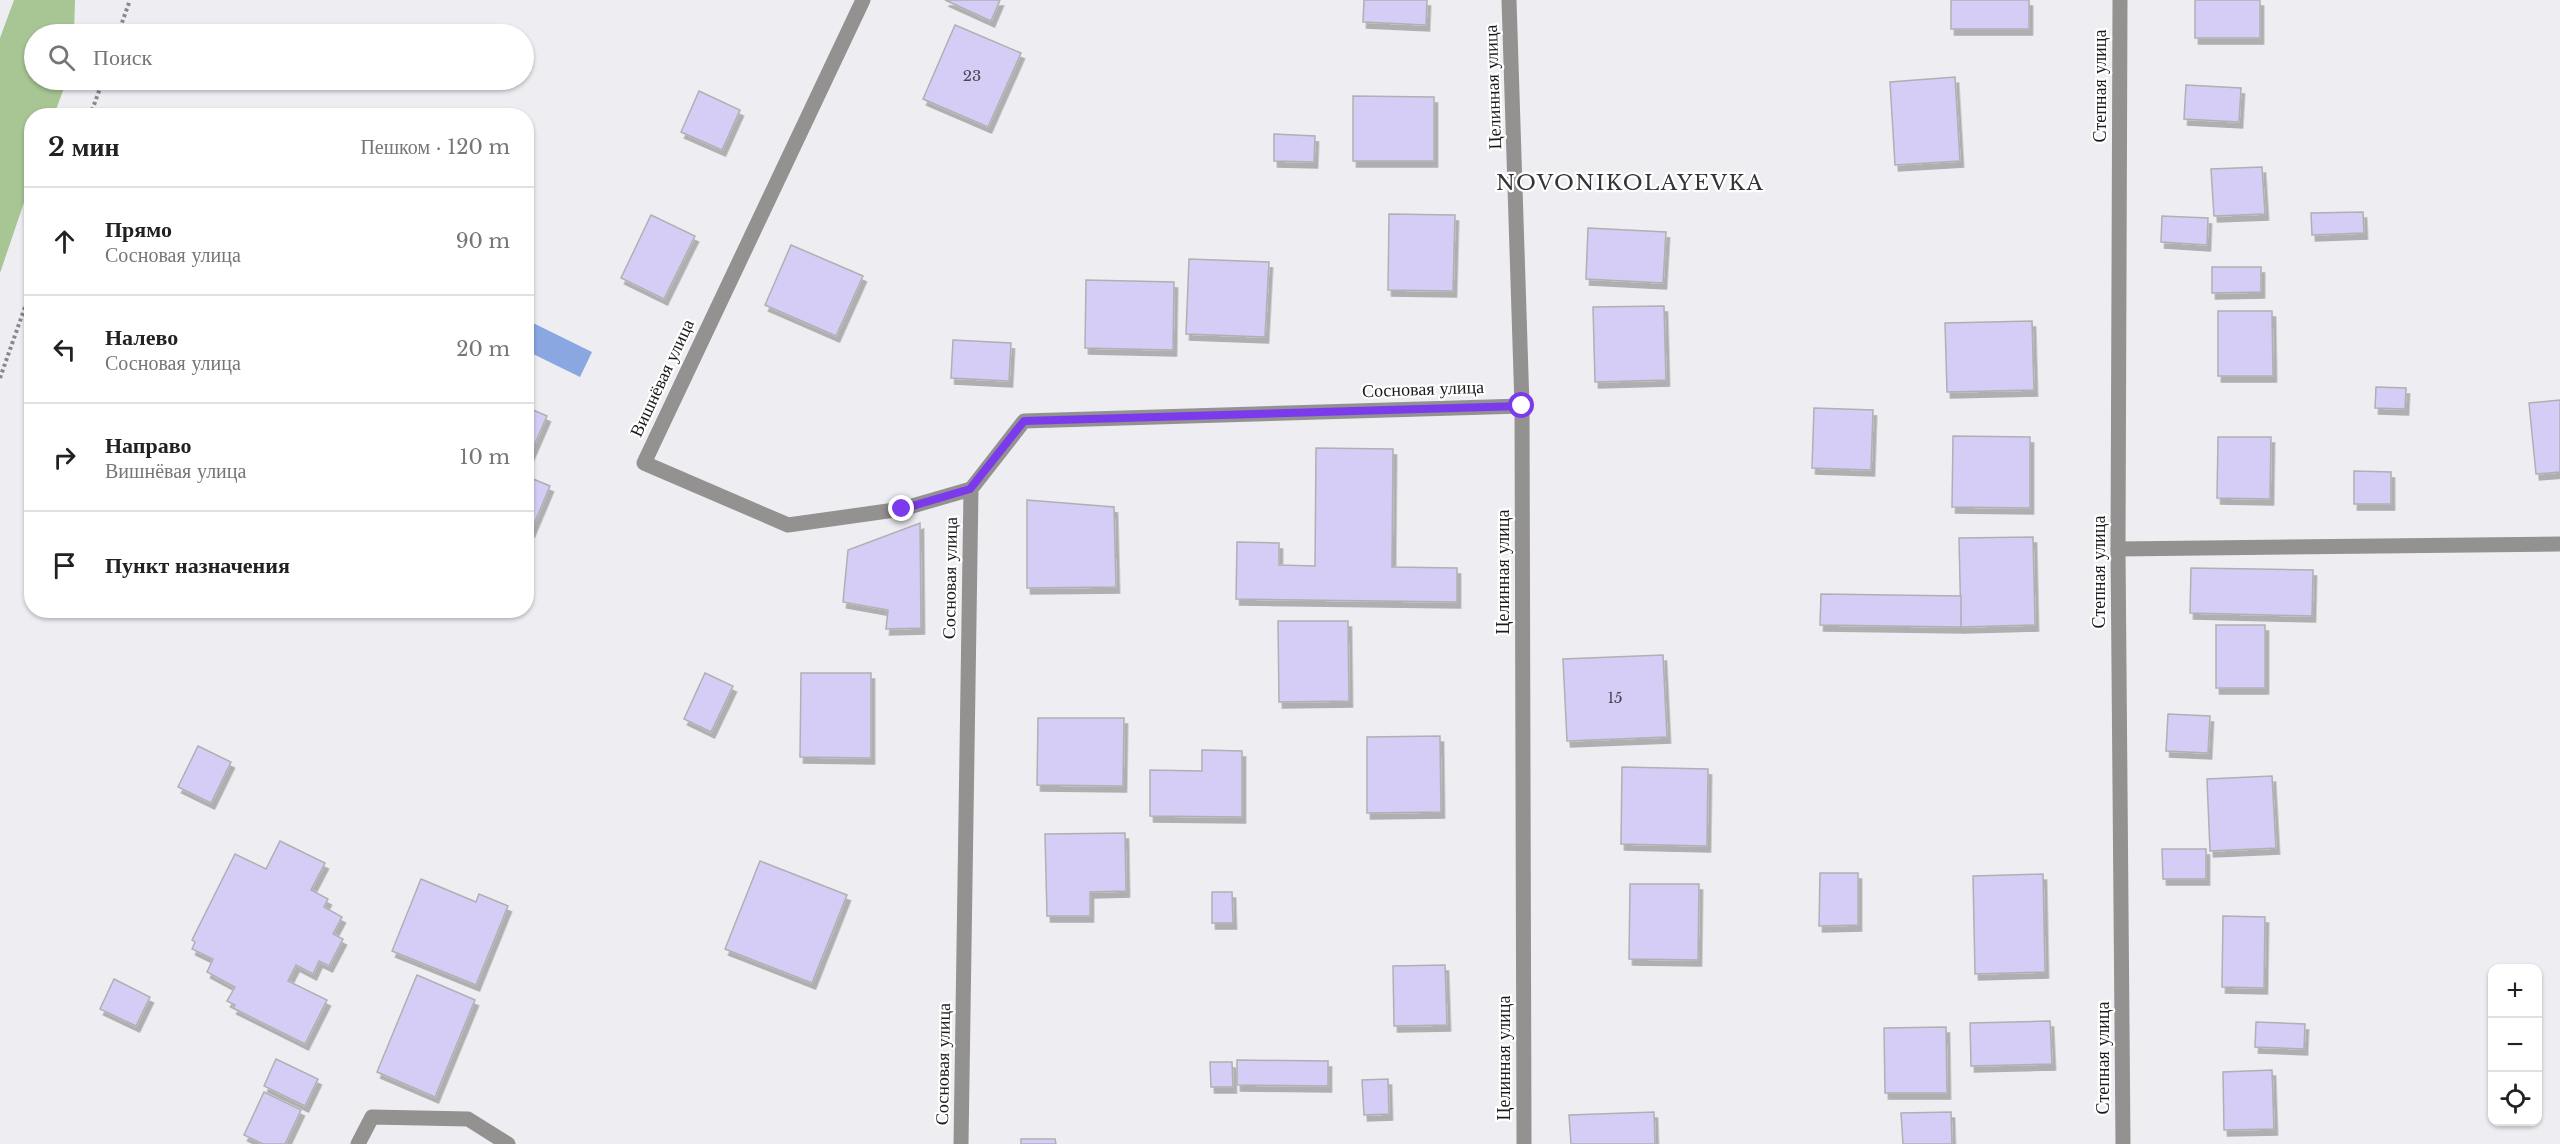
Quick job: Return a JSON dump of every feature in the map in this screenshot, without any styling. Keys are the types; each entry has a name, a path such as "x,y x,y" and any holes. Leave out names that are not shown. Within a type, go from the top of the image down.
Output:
{"street":[{"name":"Вишнёвая улица","path":"863,0 644,463 789,525 902,509 970,489"},
{"name":"Целинная улица","path":"1509,0 1522,406 1524,1144"},
{"name":"Степная улица","path":"2120,0 2118,549 2123,1144"},
{"name":"Сосновая улица","path":"961,1144 970,489 1024,421 1522,406"},
{"path":"2118,549 2560,544"},
{"path":"358,1144 372,1117 468,1119 508,1144"}],"path":[{"path":"122,24 130,0"},
{"path":"93,108 99,90"},
{"path":"0,378 24,310"}],"green space":[{"path":"14,0 75,0 74,24 24,24 24,90 63,90 57,108 24,108 24,203 0,273 0,38"}],"water":[{"path":"534,323 592,352 580,377 534,354"}],"building":[{"path":"945,0 1000,0 991,21"},
{"path":"1364,0 1427,0 1426,25 1363,22"},
{"path":"1951,0 2029,0 2029,29 1951,29"},
{"path":"2195,0 2260,0 2260,38 2195,38"},
{"path":"955,25 1021,53 988,127 923,99"},
{"path":"1955,77 1960,161 1895,165 1890,82"},
{"path":"2186,85 2241,88 2239,122 2184,119"},
{"path":"699,91 740,110 722,150 681,132"},
{"path":"1353,96 1434,97 1434,161 1353,161"},
{"path":"1274,134 1315,136 1314,162 1274,161"},
{"path":"2262,167 2265,214 2214,216 2211,169"},
{"path":"2363,212 2364,233 2312,235 2311,213"},
{"path":"1389,214 1455,215 1453,291 1388,290"},
{"path":"651,215 695,236 664,299 621,278"},
{"path":"2162,216 2208,218 2207,245 2161,242"},
{"path":"1588,228 1666,232 1663,283 1586,279"},
{"path":"791,245 863,276 836,336 765,305"},
{"path":"1189,259 1269,262 1265,337 1186,334"},
{"path":"2212,267 2261,267 2261,292 2212,293"},
{"path":"1086,280 1174,282 1173,350 1085,348"},
{"path":"1664,306 1666,380 1595,382 1593,307"},
{"path":"2218,311 2272,311 2273,376 2218,376"},
{"path":"2032,321 2034,390 1947,392 1945,323"},
{"path":"953,340 1011,343 1009,381 951,378"},
{"path":"2376,387 2406,388 2405,409 2375,408"},
{"path":"2560,400 2560,472 2536,474 2529,403"},
{"path":"1814,408 1873,410 1871,470 1812,468"},
{"path":"534,410 547,416 534,446"},
{"path":"1953,436 2030,437 2030,508 1952,507"},
{"path":"2218,437 2271,437 2270,499 2217,498"},
{"path":"1316,448 1393,449 1392,567 1457,568 1457,602 1236,599 1237,542 1279,543 1279,565 1315,566"},
{"path":"2354,471 2391,472 2391,504 2354,504"},
{"path":"534,479 550,486 534,524"},
{"path":"1027,500 1114,507 1116,587 1027,588"},
{"path":"920,523 921,628 886,629 888,610 843,602 848,550"},
{"path":"2033,537 2035,625 1961,627 1959,538"},
{"path":"2191,568 2313,570 2312,616 2190,613"},
{"path":"1821,594 1961,596 1961,627 1820,625"},
{"path":"1278,621 1348,621 1349,701 1279,702"},
{"path":"2216,625 2265,625 2265,688 2216,688"},
{"path":"1663,655 1667,737 1567,741 1563,659"},
{"path":"705,673 733,686 711,732 684,719"},
{"path":"801,673 871,673 871,758 800,757"},
{"path":"2168,714 2210,716 2208,753 2166,751"},
{"path":"1038,718 1124,718 1123,786 1037,785"},
{"path":"1440,736 1441,812 1367,813 1367,737"},
{"path":"198,746 231,762 211,803 178,787"},
{"path":"1202,750 1242,751 1242,817 1150,816 1150,770 1202,771"},
{"path":"1622,767 1708,769 1707,846 1621,844"},
{"path":"2272,776 2276,848 2210,851 2207,779"},
{"path":"1125,833 1126,891 1090,892 1090,916 1047,916 1045,834"},
{"path":"280,841 325,863 311,890 328,899 324,907 342,917 333,934 343,939 329,966 319,961 313,974 296,965 288,981 327,1000 305,1044 233,1008 235,1005 227,1001 235,987 207,972 213,959 192,949 195,942 192,940 235,854 266,869"},
{"path":"2162,849 2206,849 2206,879 2163,879"},
{"path":"760,861 847,895 812,983 725,949"},
{"path":"1820,873 1858,873 1858,925 1819,926"},
{"path":"2043,874 2045,972 1975,974 1973,876"},
{"path":"421,879 476,902 479,894 508,906 476,985 392,951"},
{"path":"1630,884 1699,884 1698,960 1629,959"},
{"path":"1212,892 1232,892 1233,923 1212,923"},
{"path":"2223,916 2265,917 2264,988 2222,987"},
{"path":"1445,965 1447,1025 1394,1026 1393,966"},
{"path":"417,975 475,1000 435,1097 377,1072"},
{"path":"114,979 150,997 136,1026 100,1009"},
{"path":"2050,1021 2052,1064 1971,1066 1970,1023"},
{"path":"2256,1022 2305,1024 2304,1049 2255,1047"},
{"path":"1946,1027 1947,1093 1885,1093 1884,1028"},
{"path":"276,1059 318,1079 305,1106 264,1086"},
{"path":"1237,1060 1328,1061 1328,1086 1237,1085"},
{"path":"1210,1062 1232,1062 1233,1087 1211,1087"},
{"path":"2272,1070 2274,1129 2224,1130 2223,1072"},
{"path":"1388,1079 1389,1114 1364,1115 1362,1080"},
{"path":"264,1092 301,1110 285,1144 263,1144 244,1135"},
{"path":"1654,1112 1655,1144 1571,1144 1569,1115"},
{"path":"1951,1112 1952,1144 1903,1144 1901,1113"},
{"path":"1021,1139 1055,1139 1056,1144 1021,1144"}],"district":[{"name":"NOVONIKOLAYEVKA","path":"1630,183"}],"route":[{"path":"902,509 970,489 1024,421 1522,406"}]}
